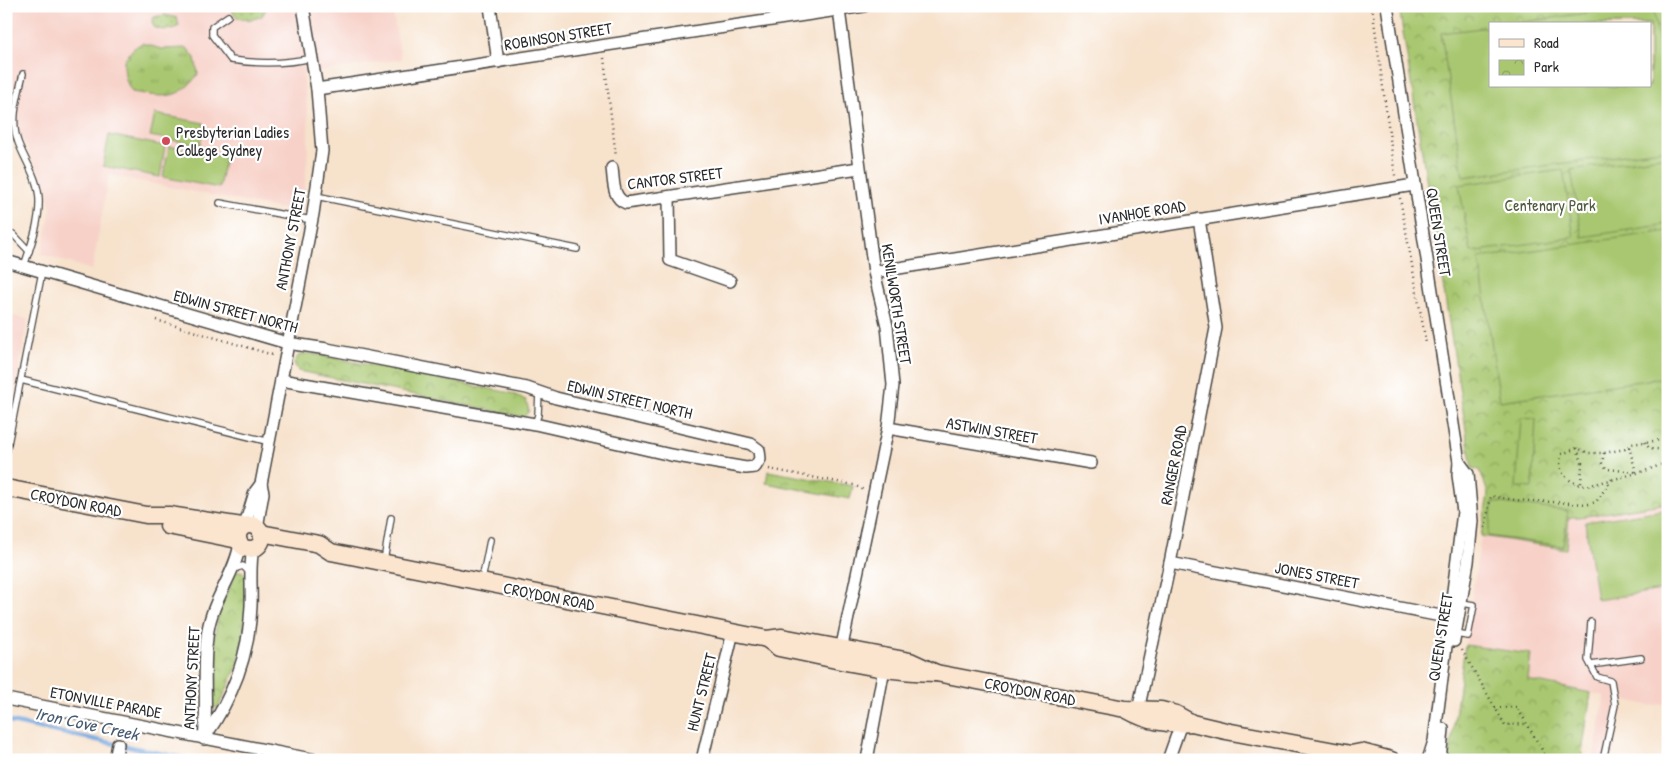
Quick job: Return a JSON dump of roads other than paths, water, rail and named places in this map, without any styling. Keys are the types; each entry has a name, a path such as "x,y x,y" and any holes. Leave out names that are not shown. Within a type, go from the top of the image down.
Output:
{"street":[{"name":"ANTHONY STREET","path":"204,739 222,712 242,668 249,631 251,575 249,536 255,492 261,484 270,442 316,196 322,151 317,89 303,6"},
{"path":"490,6 498,62"},
{"name":"ROBINSON STREET","path":"317,89 864,6"},
{"name":"QUEEN STREET","path":"1387,6 1459,462 1458,475 1462,512 1454,638 1440,760"},
{"name":"KENILWORTH STREET","path":"839,10 859,168 874,272 887,326 893,385 888,428 840,654"},
{"name":"CANTOR STREET","path":"612,168 615,194 620,201 626,203 859,168"},
{"name":"IVANHOE ROAD","path":"874,272 1414,184"},
{"path":"669,197 670,260 730,281"},
{"name":"RANGER ROAD","path":"1133,711 1170,563 1216,328 1199,219"},
{"name":"EDWIN STREET NORTH","path":"6,261 287,343 527,388 751,444 761,454 759,464 755,467 746,468 671,455 535,424"},
{"path":"282,380 535,424"},
{"name":"ASTWIN STREET","path":"888,428 1091,463"},
{"name":"QUEEN STREET","path":"1428,760 1434,741 1454,618 1462,603 1472,520 1468,474 1459,462"},
{"name":"CROYDON ROAD","path":"6,488 146,515 168,526 319,544 331,552 482,583 767,639 782,637 840,654 885,663 910,661 936,673 1133,711 1161,710 1186,721 1354,757 1361,752 1391,760"},
{"name":"ANTHONY STREET","path":"204,739 208,630 217,599 249,536"},
{"name":"JONES STREET","path":"1170,563 1454,618"},
{"name":"HUNT STREET","path":"702,760 733,632"},
{"path":"867,760 885,663"},
{"name":"ETONVILLE PARADE","path":"6,699 316,760"},
{"path":"1168,760 1186,721"},
{"path":"115,760 118,744"}],"lane":[{"path":"228,16 212,27 212,35 231,60 287,63 312,58"},
{"path":"23,74 14,120 17,141 36,182 39,199 36,228 24,266"},
{"path":"6,118 14,120"},
{"path":"316,196 577,249"},
{"path":"220,203 312,220"},
{"path":"6,232 13,234 29,251"},
{"path":"6,454 42,272"},
{"path":"22,380 270,442"},
{"path":"535,424 538,414 539,392"},
{"path":"384,563 391,518"},
{"path":"482,583 490,540"},
{"path":"231,570 243,566 251,575"},
{"path":"1454,638 1468,636 1474,605 1462,603"},
{"path":"1591,622 1588,660 1597,677 1611,681 1614,705 1603,760"},
{"path":"1591,665 1641,658"},
{"path":"206,711 211,716 222,712"}],"waterway":[{"name":"Iron Cove Creek","path":"6,721 192,760"}],"place":[{"name":"Presbyterian Ladies College Sydney","path":"166,141"}],"park label":[{"name":"Centenary Park","path":"1550,205"}]}
